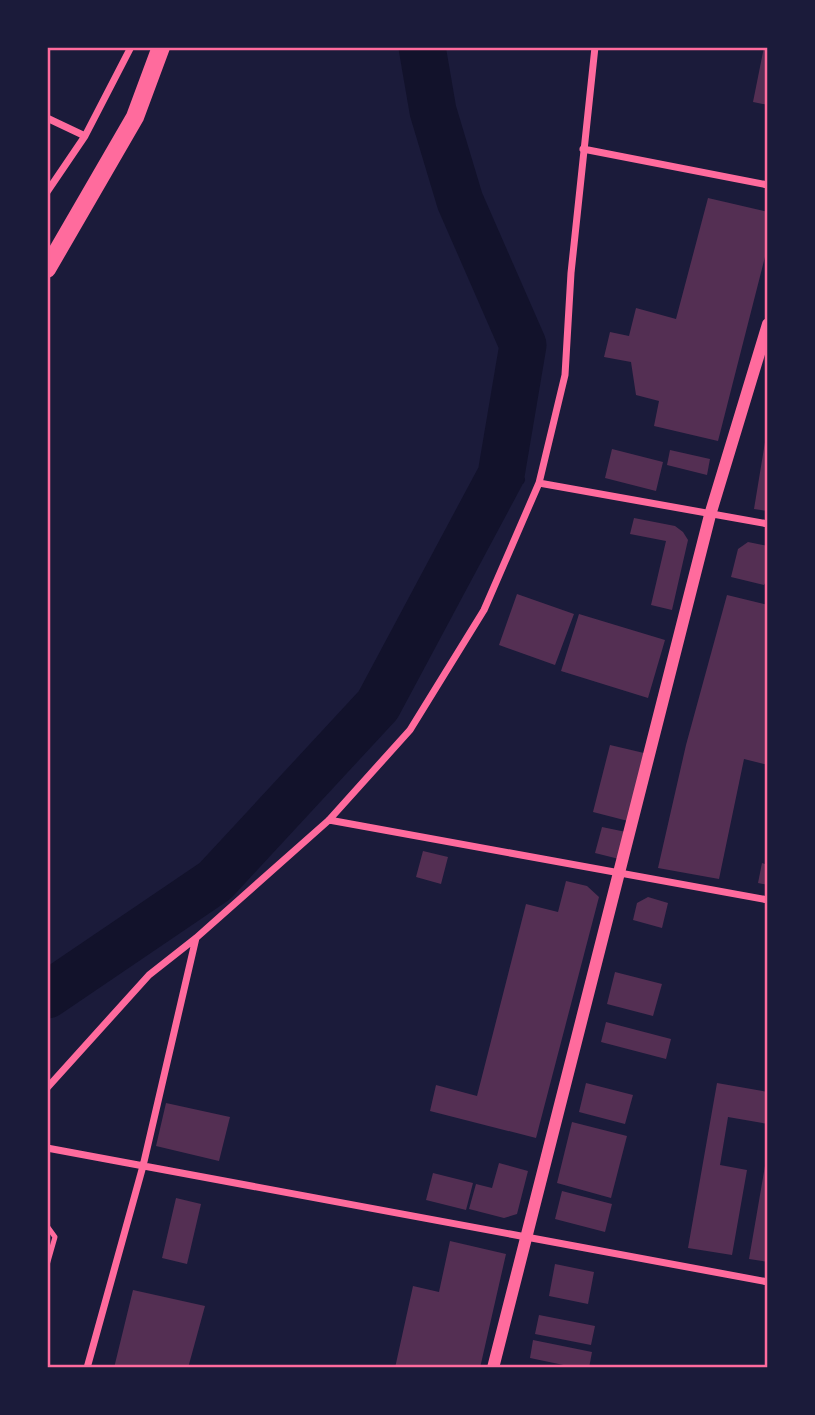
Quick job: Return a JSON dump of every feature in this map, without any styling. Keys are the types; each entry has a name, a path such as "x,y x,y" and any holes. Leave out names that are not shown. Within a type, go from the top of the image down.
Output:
{"main road":[{"path":"47,269 135,117 161,47"}],"street":[{"path":"47,192 85,136 131,47"},
{"path":"47,1088 149,975 196,938 329,820 410,730 484,610 539,483 565,376 571,273 595,47"},
{"path":"47,118 85,136"},
{"path":"583,149 768,185"},
{"path":"493,1368 710,515 768,324"},
{"path":"539,483 768,524"},
{"path":"329,820 768,900"},
{"path":"87,1368 143,1166 196,938"},
{"path":"47,1148 768,1282"}],"lane":[{"path":"47,1226 55,1237 47,1265"}],"building":[{"path":"764,47 768,47 768,105 753,102"},
{"path":"708,198 768,212 768,245 718,441 654,426 659,401 636,395 631,362 604,357 610,332 629,336 636,308 676,319"},
{"path":"768,436 768,511 754,509"},
{"path":"612,449 663,462 656,491 605,478"},
{"path":"670,450 710,459 707,475 667,465"},
{"path":"634,518 675,526 688,540 672,610 651,605 666,541 630,534"},
{"path":"748,542 768,546 768,578 764,585 731,577 738,549"},
{"path":"517,594 574,614 555,665 499,645"},
{"path":"727,595 768,605 768,765 744,759 719,879 658,868 686,745"},
{"path":"579,614 665,640 648,698 561,671"},
{"path":"610,745 644,753 628,821 593,812"},
{"path":"602,827 626,832 619,859 595,853"},
{"path":"423,851 448,857 441,884 416,877"},
{"path":"762,863 768,865 768,885 758,883"},
{"path":"566,881 587,886 599,897 536,1138 430,1111 436,1085 477,1096 526,904 558,912"},
{"path":"648,897 668,903 662,928 633,920 637,903"},
{"path":"615,972 662,984 653,1016 607,1004"},
{"path":"606,1022 671,1039 666,1059 601,1042"},
{"path":"586,1083 633,1095 625,1124 579,1112"},
{"path":"717,1083 768,1092 768,1124 728,1117 720,1165 747,1170 732,1255 688,1248"},
{"path":"166,1103 230,1117 219,1161 156,1146"},
{"path":"572,1122 627,1136 611,1198 557,1183"},
{"path":"768,1160 768,1262 749,1259"},
{"path":"499,1163 528,1171 517,1214 504,1218 469,1209 476,1184 492,1188"},
{"path":"433,1173 473,1183 466,1210 426,1200"},
{"path":"562,1191 612,1204 605,1232 555,1219"},
{"path":"176,1198 201,1204 187,1264 162,1258"},
{"path":"450,1241 506,1254 480,1368 395,1368 413,1286 439,1292"},
{"path":"555,1264 594,1272 588,1304 549,1296"},
{"path":"133,1290 205,1306 188,1368 114,1368"},
{"path":"539,1315 595,1326 591,1345 535,1334"},
{"path":"533,1340 592,1352 589,1368 530,1358"}],"waterway":[{"path":"47,995 215,881 378,705 501,475 523,345 460,201 433,111 422,47"},
{"path":"501,475 521,480"}]}
